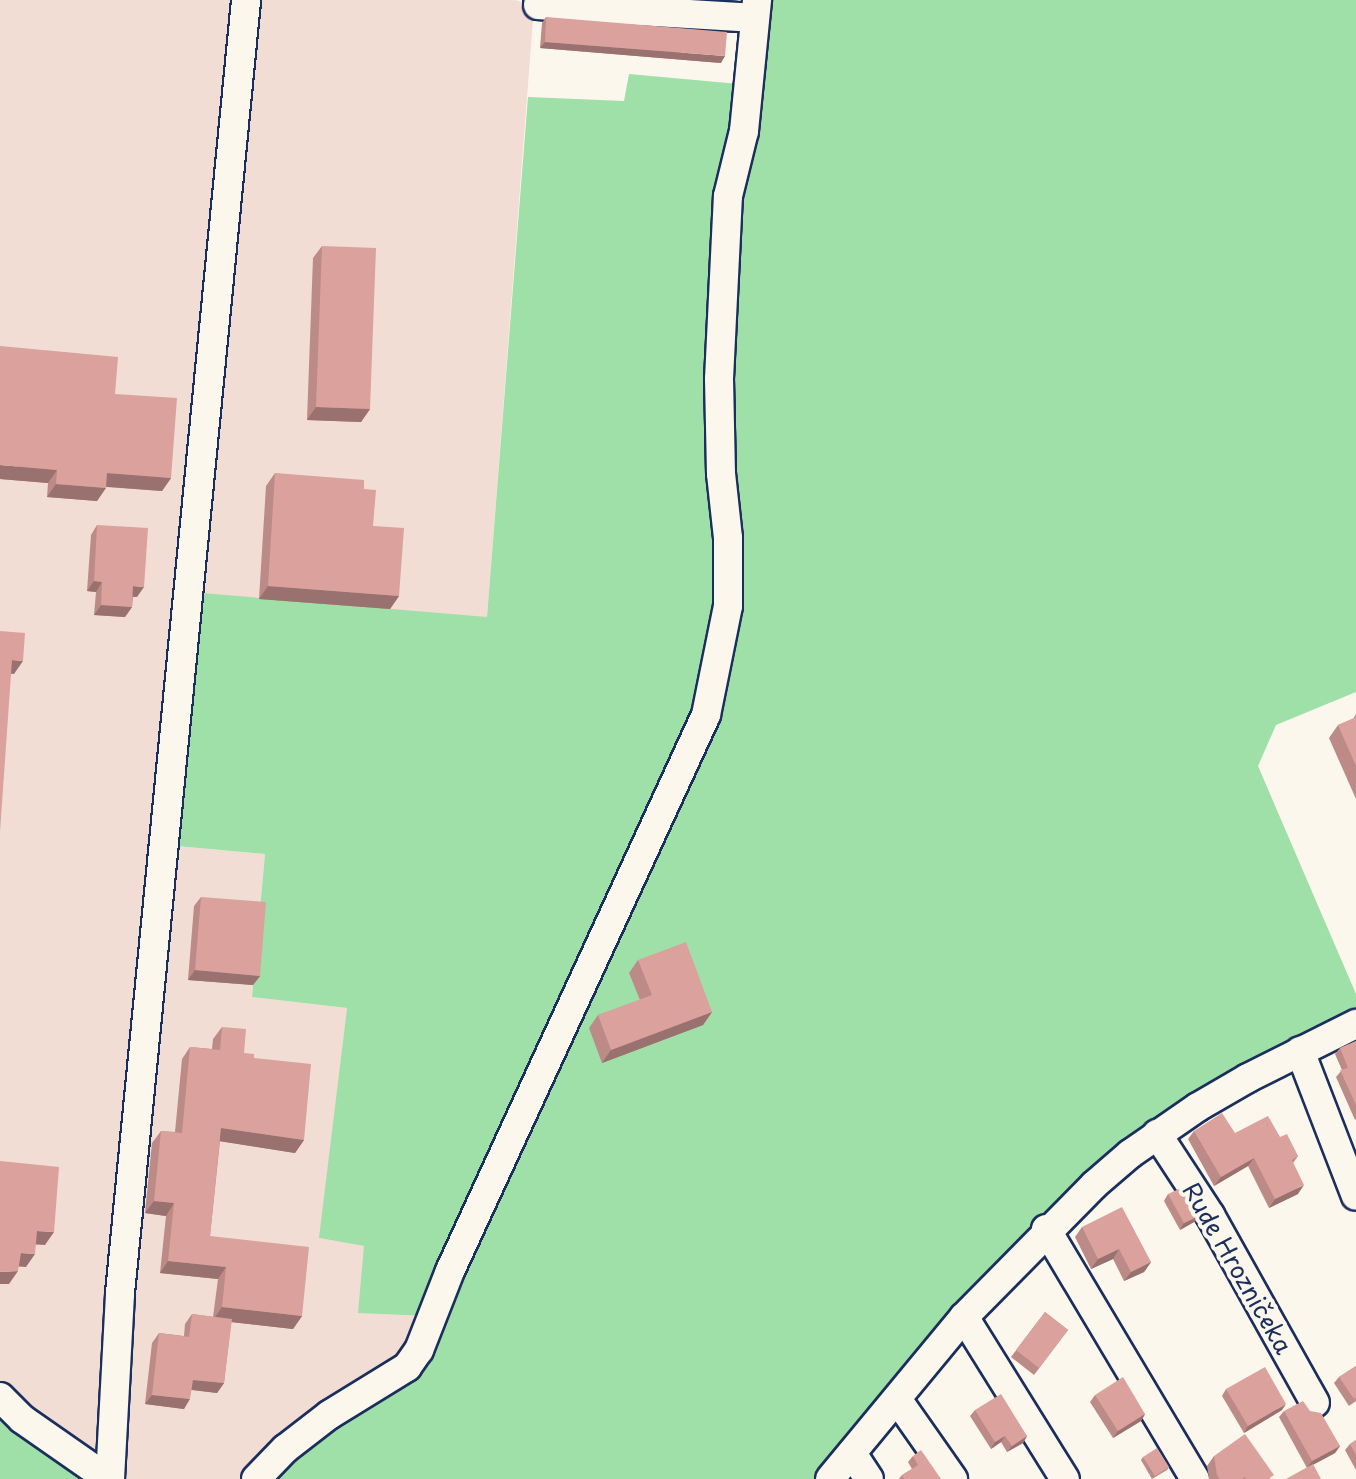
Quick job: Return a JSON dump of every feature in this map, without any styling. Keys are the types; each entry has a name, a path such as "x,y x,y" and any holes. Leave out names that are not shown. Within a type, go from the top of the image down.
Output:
{"street":[{"path":"109,1479 120,1293 246,0"},
{"path":"256,1479 285,1449 329,1415 407,1367 419,1350 450,1271 706,715 728,606 719,379 728,196 744,131 756,9 538,5"},
{"path":"830,1479 964,1317 1046,1229 1157,1134 1248,1078 1356,1024"},
{"path":"1300,1051 1356,1196"},
{"name":"Rude Hrozničeka","path":"1157,1134 1210,1215 1315,1403"},
{"path":"1046,1229 1195,1479"},
{"path":"964,1317 1065,1479"},
{"path":"0,1397 22,1419 109,1479"},
{"path":"897,1399 953,1479"},
{"path":"852,1453 869,1479"}],"shaded area":[{"path":"0,0 515,0 534,6 487,618 190,593 166,845 265,854 252,997 347,1008 320,1238 364,1246 432,1316 419,1350 256,1479 108,1479 0,1402"}],"green space":[{"path":"757,0 1356,0 1356,692 1276,725 1258,766 1356,994 1356,1024 1155,1131 826,1479 256,1479 382,1385 431,1316 358,1313 364,1246 319,1238 347,1008 252,997 265,854 166,845 190,592 487,617 528,97 624,101 629,74 750,85"},
{"path":"0,1402 107,1479 0,1479"}],"building":[{"path":"546,17 727,32 725,56 545,42"},
{"path":"322,246 376,248 370,409 316,407"},
{"path":"0,346 118,357 115,394 177,398 171,478 107,473 106,488 56,484 57,470 0,465"},
{"path":"275,473 364,480 364,489 376,490 373,526 404,528 399,596 268,586"},
{"path":"97,525 148,528 144,587 133,586 132,607 101,605 102,582 94,581"},
{"path":"0,631 25,633 23,661 12,660 0,832"},
{"path":"1356,717 1356,766 1338,725"},
{"path":"201,897 266,902 260,976 195,970"},
{"path":"686,942 712,1012 611,1050 598,1015 652,995 638,960"},
{"path":"222,1027 246,1029 244,1053 254,1054 254,1058 311,1064 304,1140 221,1128 210,1236 309,1247 302,1316 222,1307 226,1267 168,1261 174,1203 154,1201 161,1131 182,1133 190,1047 220,1050"},
{"path":"1356,1041 1356,1105 1340,1070 1348,1068 1340,1048"},
{"path":"1222,1113 1235,1133 1268,1116 1280,1137 1287,1134 1298,1156 1292,1160 1304,1185 1275,1199 1254,1158 1221,1177 1194,1131"},
{"path":"0,1161 59,1167 54,1232 37,1231 35,1254 21,1253 18,1271 0,1272"},
{"path":"1181,1188 1199,1216 1184,1223 1168,1194"},
{"path":"1122,1207 1151,1262 1131,1272 1119,1249 1098,1259 1082,1227"},
{"path":"1045,1312 1068,1330 1039,1368 1016,1350"},
{"path":"192,1314 232,1319 224,1383 193,1380 190,1399 152,1395 159,1333 189,1337"},
{"path":"1356,1366 1356,1397 1354,1399 1339,1377"},
{"path":"1265,1367 1286,1404 1248,1426 1226,1389"},
{"path":"1123,1377 1145,1414 1118,1431 1095,1395"},
{"path":"1001,1394 1027,1436 1012,1446 1005,1436 995,1442 975,1410"},
{"path":"1303,1401 1310,1411 1321,1413 1340,1446 1312,1461 1284,1411"},
{"path":"1245,1434 1274,1475 1268,1479 1220,1479 1214,1456"},
{"path":"1356,1440 1356,1455 1350,1444"},
{"path":"1157,1448 1169,1467 1155,1476 1143,1457"},
{"path":"921,1450 941,1479 904,1479 902,1475 918,1465 913,1456"},
{"path":"1313,1464 1321,1479 1286,1479"}]}
